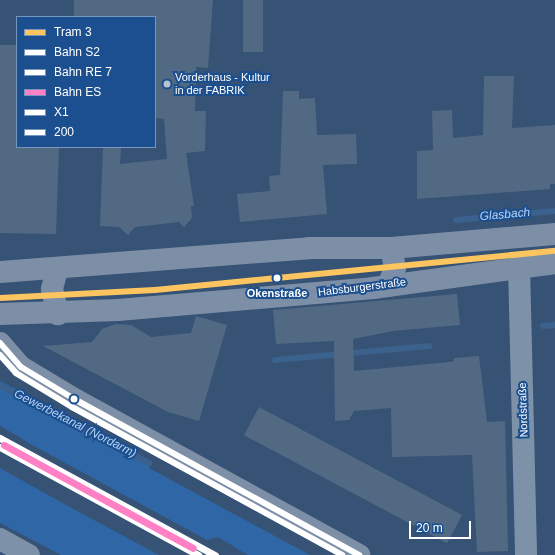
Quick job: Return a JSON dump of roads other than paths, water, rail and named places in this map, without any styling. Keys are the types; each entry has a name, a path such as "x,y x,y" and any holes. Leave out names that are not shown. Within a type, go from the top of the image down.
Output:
{"main road":[{"path":"0,272 57,270 309,248 391,248 555,234"},
{"path":"388,286 394,268 391,248"},
{"name":"Habsburgerstraße","path":"0,314 58,314 388,286 519,266 555,263"},
{"path":"57,270 52,289 58,314"},
{"path":"0,343 21,367"},
{"path":"0,362 21,367 359,555"}],"street":[{"name":"Nordstraße","path":"519,266 526,555"},
{"path":"0,539 29,555"}],"waterway":[{"name":"Glasbach","path":"456,220 555,211"},
{"name":"Gewerbekanal (Nordarm)","path":"543,326 555,325"},
{"name":"Gewerbekanal (Nordarm)","path":"275,360 429,346"},
{"name":"Gewerbekanal (Nordarm)","path":"0,386 149,463"}],"tram line":[{"name":"3","path":"0,298 155,290 555,251"}],"rail line":[{"name":"S2","path":"0,438 215,555"},
{"name":"ES","path":"4,445 193,548"}],"place":[{"name":"Vorderhaus - Kultur in der FABRIK","path":"167,84"},
{"name":"Okenstraße","path":"277,278"}]}
